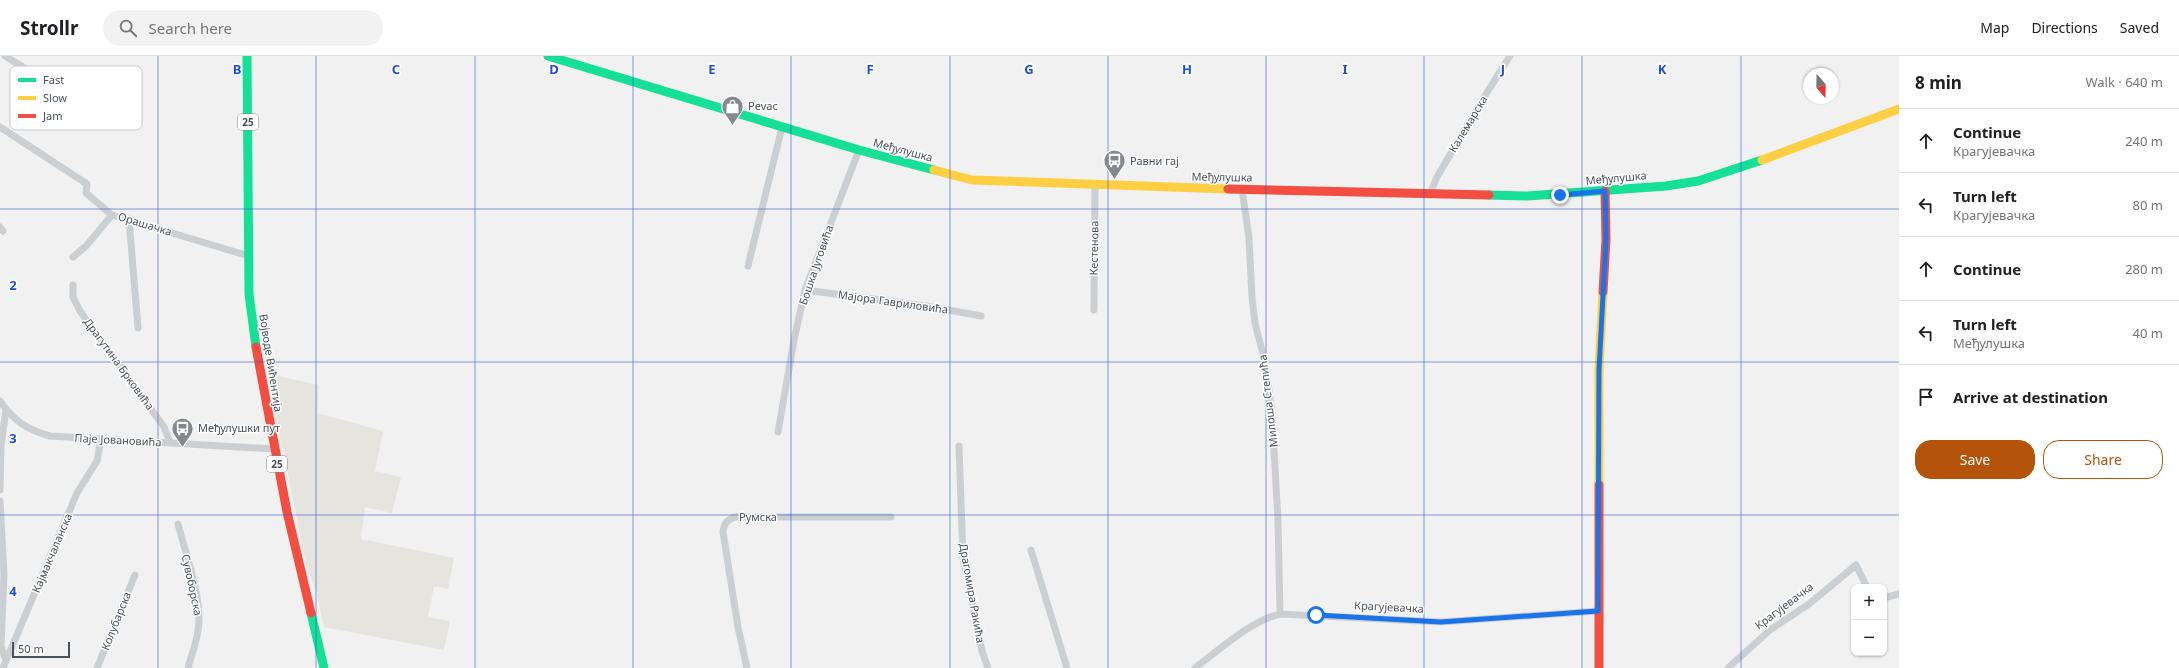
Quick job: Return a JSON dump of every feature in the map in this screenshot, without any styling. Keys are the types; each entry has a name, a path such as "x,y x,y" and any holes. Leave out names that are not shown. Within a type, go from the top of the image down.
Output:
{"street":[{"path":"6,56 22,66"},
{"name":"Војводе Вићентија","path":"247,56 252,324 274,449 299,565 324,668"},
{"name":"Међулушка","path":"548,56 859,150 972,180 1095,185 1527,196 1666,186 1698,181 1726,173 1899,109"},
{"name":"Калемарска","path":"1430,194 1473,116 1510,56"},
{"name":"Орашачка","path":"0,127 87,184 86,193 112,215 250,256"},
{"path":"748,266 782,127"},
{"name":"Бошка Југовића","path":"778,432 794,340 805,290 859,150"},
{"name":"Кестенова","path":"1094,310 1095,185"},
{"name":"Милоша Степића","path":"1242,189 1249,238 1253,303 1265,362 1272,413 1278,521 1280,614"},
{"path":"1599,668 1599,370 1606,239 1605,191"},
{"path":"73,257 86,246 112,215"},
{"path":"129,219 138,328"},
{"name":"Драгутина Брковића","path":"73,285 73,296 80,311 164,428 170,442"},
{"name":"Мајора Гавриловића","path":"805,290 926,306 980,316"},
{"name":"Паје Јовановића","path":"0,400 15,421 35,432 50,436 274,449"},
{"path":"0,490 1,446 6,409"},
{"name":"Кајмакчаланска","path":"3,662 77,493 97,461 101,439"},
{"name":"Драгомира Ракића","path":"959,446 963,558 982,651 988,668"},
{"path":"0,501 2,574 1,646 3,662"},
{"name":"Румска","path":"747,668 738,627 723,532 724,525 728,520 734,517 891,517"},
{"name":"Сувоборска","path":"178,524 198,604 199,621 197,640 188,668"},
{"path":"1031,550 1067,668"},
{"name":"Крагујевачка","path":"1728,668 1770,630 1809,604 1856,565 1866,584"},
{"name":"Колубарска","path":"97,668 135,575"},
{"path":"1887,597 1899,594"},
{"name":"Крагујевачка","path":"1195,668 1253,627 1271,616 1280,614 1441,622 1598,611"}],"shaded area":[{"path":"269,374 319,385 317,413 383,431 375,471 401,477 392,513 365,507 361,539 454,558 448,589 434,586 428,617 450,621 444,650 324,627 317,595 305,561 283,449 277,428"}],"traffic: fast":[{"path":"247,56 249,294 256,347"},
{"path":"548,56 859,150 934,170"},
{"path":"1489,195 1527,196 1666,186 1698,181 1762,160"},
{"path":"311,613 324,668"}],"traffic: slow":[{"path":"1762,160 1899,109"},
{"path":"934,170 972,180 1228,189"},
{"path":"1599,485 1599,370 1603,292"}],"traffic: jam":[{"path":"1228,189 1489,195"},
{"path":"1603,292 1606,239 1605,191"},
{"path":"256,347 287,512 311,613"},
{"path":"1599,485 1599,668"}],"place":[{"name":"Pevac","path":"733,126"},
{"name":"Равни гај","path":"1114,180"},
{"name":"Међулушки пут","path":"183,448"}],"route":[{"path":"1316,615 1441,622 1598,611 1599,370 1606,239 1605,191 1560,195"}]}
